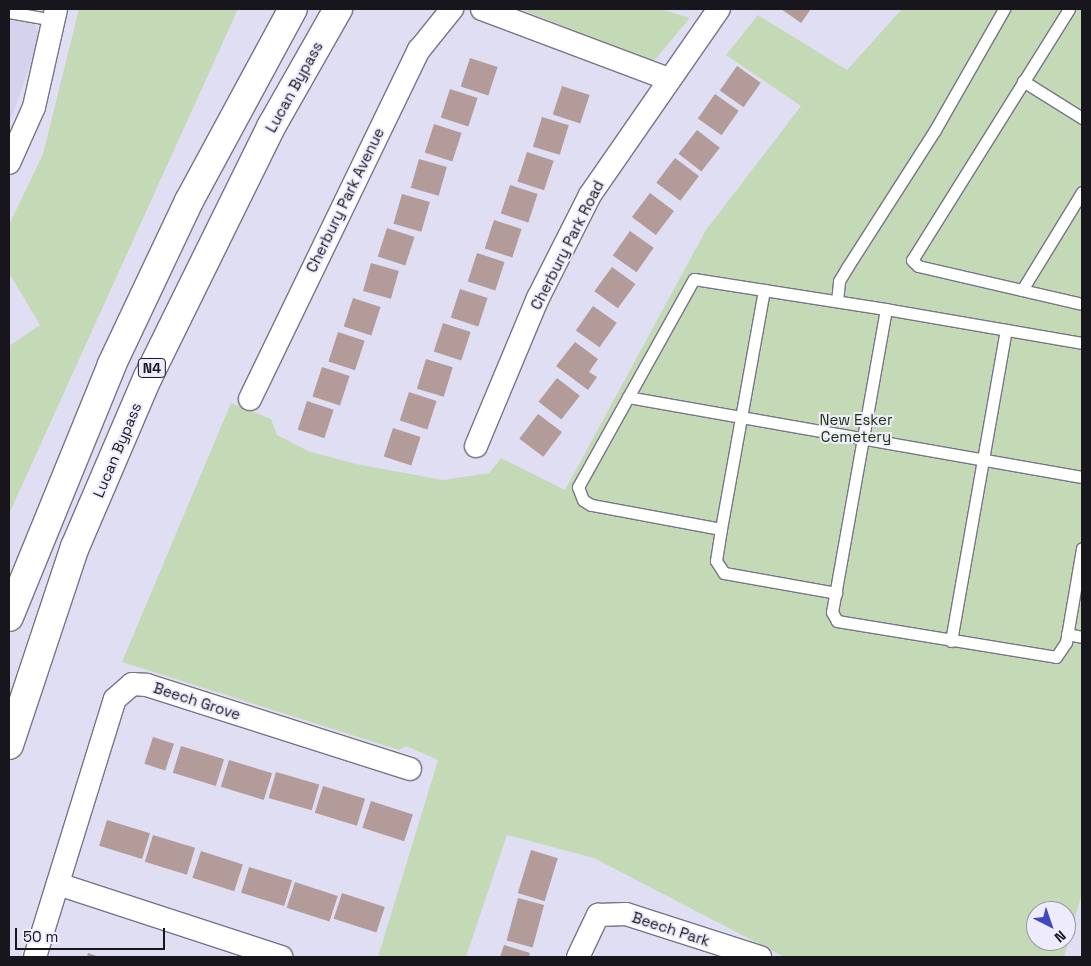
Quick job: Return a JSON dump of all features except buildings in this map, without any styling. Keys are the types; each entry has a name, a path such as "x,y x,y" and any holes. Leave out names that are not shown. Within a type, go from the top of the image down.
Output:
{"highway":[{"name":"N4","path":"9,617 116,355 189,201 293,9"},
{"name":"Lucan Bypass","path":"9,745 75,547 148,377 258,152 338,9"}],"street":[{"name":"Cherbury Park Avenue","path":"250,399 419,50 452,9"},
{"path":"482,9 668,80"},
{"name":"Cherbury Park Road","path":"476,446 538,298 590,195 719,9"},
{"path":"9,163 34,107 55,14"},
{"name":"Beech Grove","path":"35,957 115,699 132,684 147,685 410,770"},
{"path":"58,884 281,957"},
{"name":"Beech Park","path":"578,957 598,915 626,914 760,957"}],"lane":[{"path":"837,301 839,281 1004,9"},
{"path":"1069,9 1022,81 912,260 918,266 1082,304"},
{"path":"9,12 55,14"},
{"path":"1022,81 1082,118"},
{"path":"1022,290 1082,192"},
{"path":"721,528 591,506 583,500 578,487 694,279 886,309 1082,343"},
{"path":"764,290 716,561 724,573 836,593"},
{"path":"886,309 832,612 837,621 1047,659 1061,654 1067,634 1082,548"},
{"path":"951,641 1006,330"},
{"path":"628,397 1082,478"},
{"path":"1067,634 1082,637"}],"shaded area":[{"path":"9,9 30,9 40,38 9,125"}],"green space":[{"path":"79,9 238,9 9,514 9,346 40,325 9,273 9,225 43,154"},
{"path":"520,9 661,9 690,18 653,62"},
{"name":"New Esker Cemetery","path":"902,9 1082,9 1082,893 1076,914 1076,901 1026,901 1026,951 1066,951 1064,957 784,957 594,858 507,835 466,957 378,957 438,760 406,746 399,750 122,662 231,403 271,419 277,435 308,451 356,464 443,480 489,473 501,458 565,490 706,230 801,106 726,55 758,15 847,70"}]}
